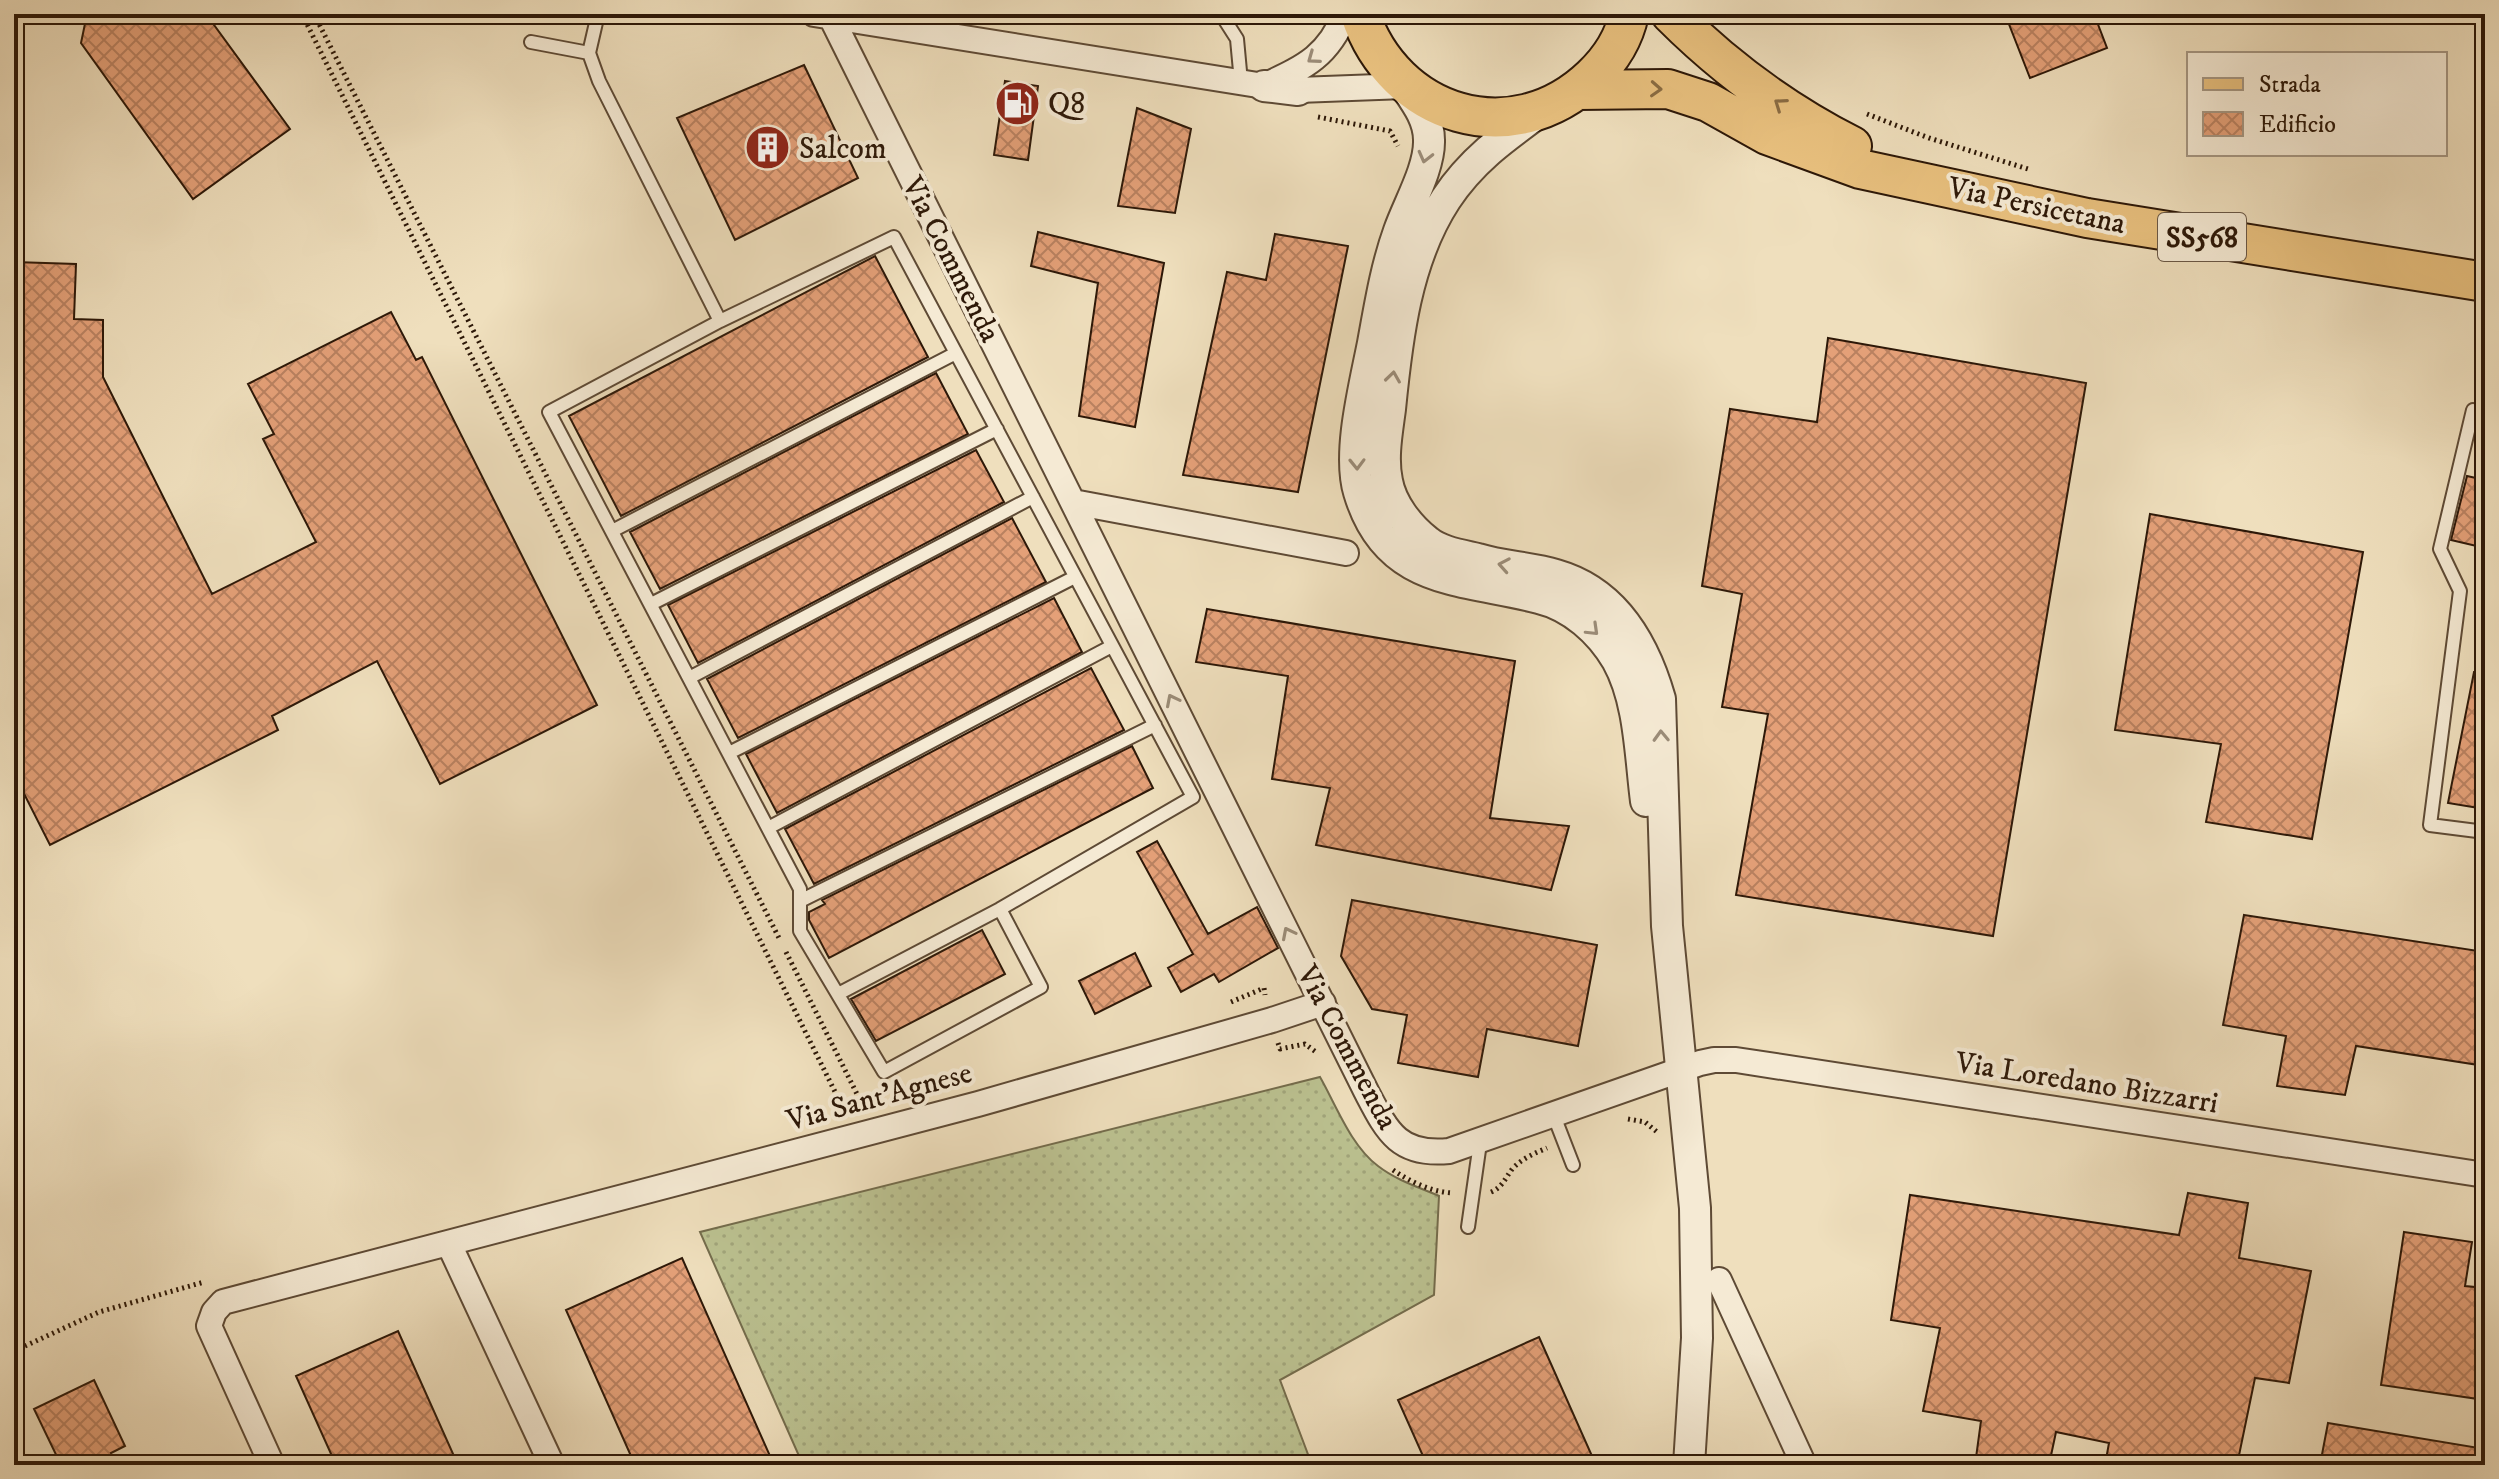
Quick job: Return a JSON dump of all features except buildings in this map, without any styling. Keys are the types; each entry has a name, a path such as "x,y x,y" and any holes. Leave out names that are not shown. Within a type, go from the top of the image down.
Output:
{"main road":[{"path":"1360,14 1371,42 1405,86 1437,105 1471,116 1507,117 1543,109 1578,90 1617,47 1629,14"},
{"name":"Via Persicetana","path":"1671,14 1736,73 1811,125 1922,181"},
{"name":"Via Persicetana","path":"1578,90 1668,89 1708,102 1767,135 1860,169 2087,218 2485,282"}],"street":[{"path":"1252,84 1322,53 1336,37 1345,14"},
{"path":"822,15 1298,90 1405,86 1424,116 1429,141 1419,183 1389,260 1361,403 1355,461 1358,489 1369,519 1383,539 1407,561 1425,572 1560,605 1575,614 1603,640 1617,660 1630,689 1667,926 1695,1208 1697,1338 1689,1465"},
{"name":"Via Commenda","path":"822,15 1073,502 1386,1128 1403,1146 1427,1154 1449,1151 1480,1143 1681,1070"},
{"path":"1543,109 1486,150 1447,198 1428,232 1407,293 1393,377 1386,445 1387,482 1402,515 1428,543 1492,563 1575,581 1614,608 1636,638 1651,668 1660,699 1667,926"},
{"path":"1073,502 1346,553"},
{"name":"Via Sant'Agnese","path":"272,1465 209,1326 214,1312 223,1302 1115,1066 1323,1003"},
{"name":"Via Loredano Bizzarri","path":"1681,1070 1714,1060 1736,1060 2485,1175"},
{"path":"449,1244 552,1465"},
{"path":"1719,1280 1804,1465"}],"lane":[{"path":"598,14 589,53 599,81 720,321"},
{"path":"1221,14 1237,39 1252,84"},
{"path":"531,42 589,53"},
{"path":"838,994 1000,909 1193,797 894,237 720,321 549,412 800,889 800,931 884,1072 1041,987 1000,909"},
{"path":"612,531 956,353"},
{"path":"2473,410 2440,549 2460,591 2430,825 2485,832"},
{"path":"651,604 997,429"},
{"path":"689,678 1033,497"},
{"path":"729,753 1075,577"},
{"path":"768,828 1112,646"},
{"path":"800,901 1155,725"},
{"path":"1554,1116 1573,1165"},
{"path":"1468,1227 1480,1143"}],"path":[{"path":"302,14 853,1128"},
{"path":"314,14 866,1110"},
{"path":"1864,113 1929,138 2034,170"}],"green space":[{"path":"1320,1077 1352,1136 1368,1158 1392,1175 1439,1196 1434,1295 1280,1380 1312,1465 803,1465 700,1232"}],"place":[{"name":"Q8","path":"1017,103"},
{"name":"Salcom","path":"768,148"}]}
